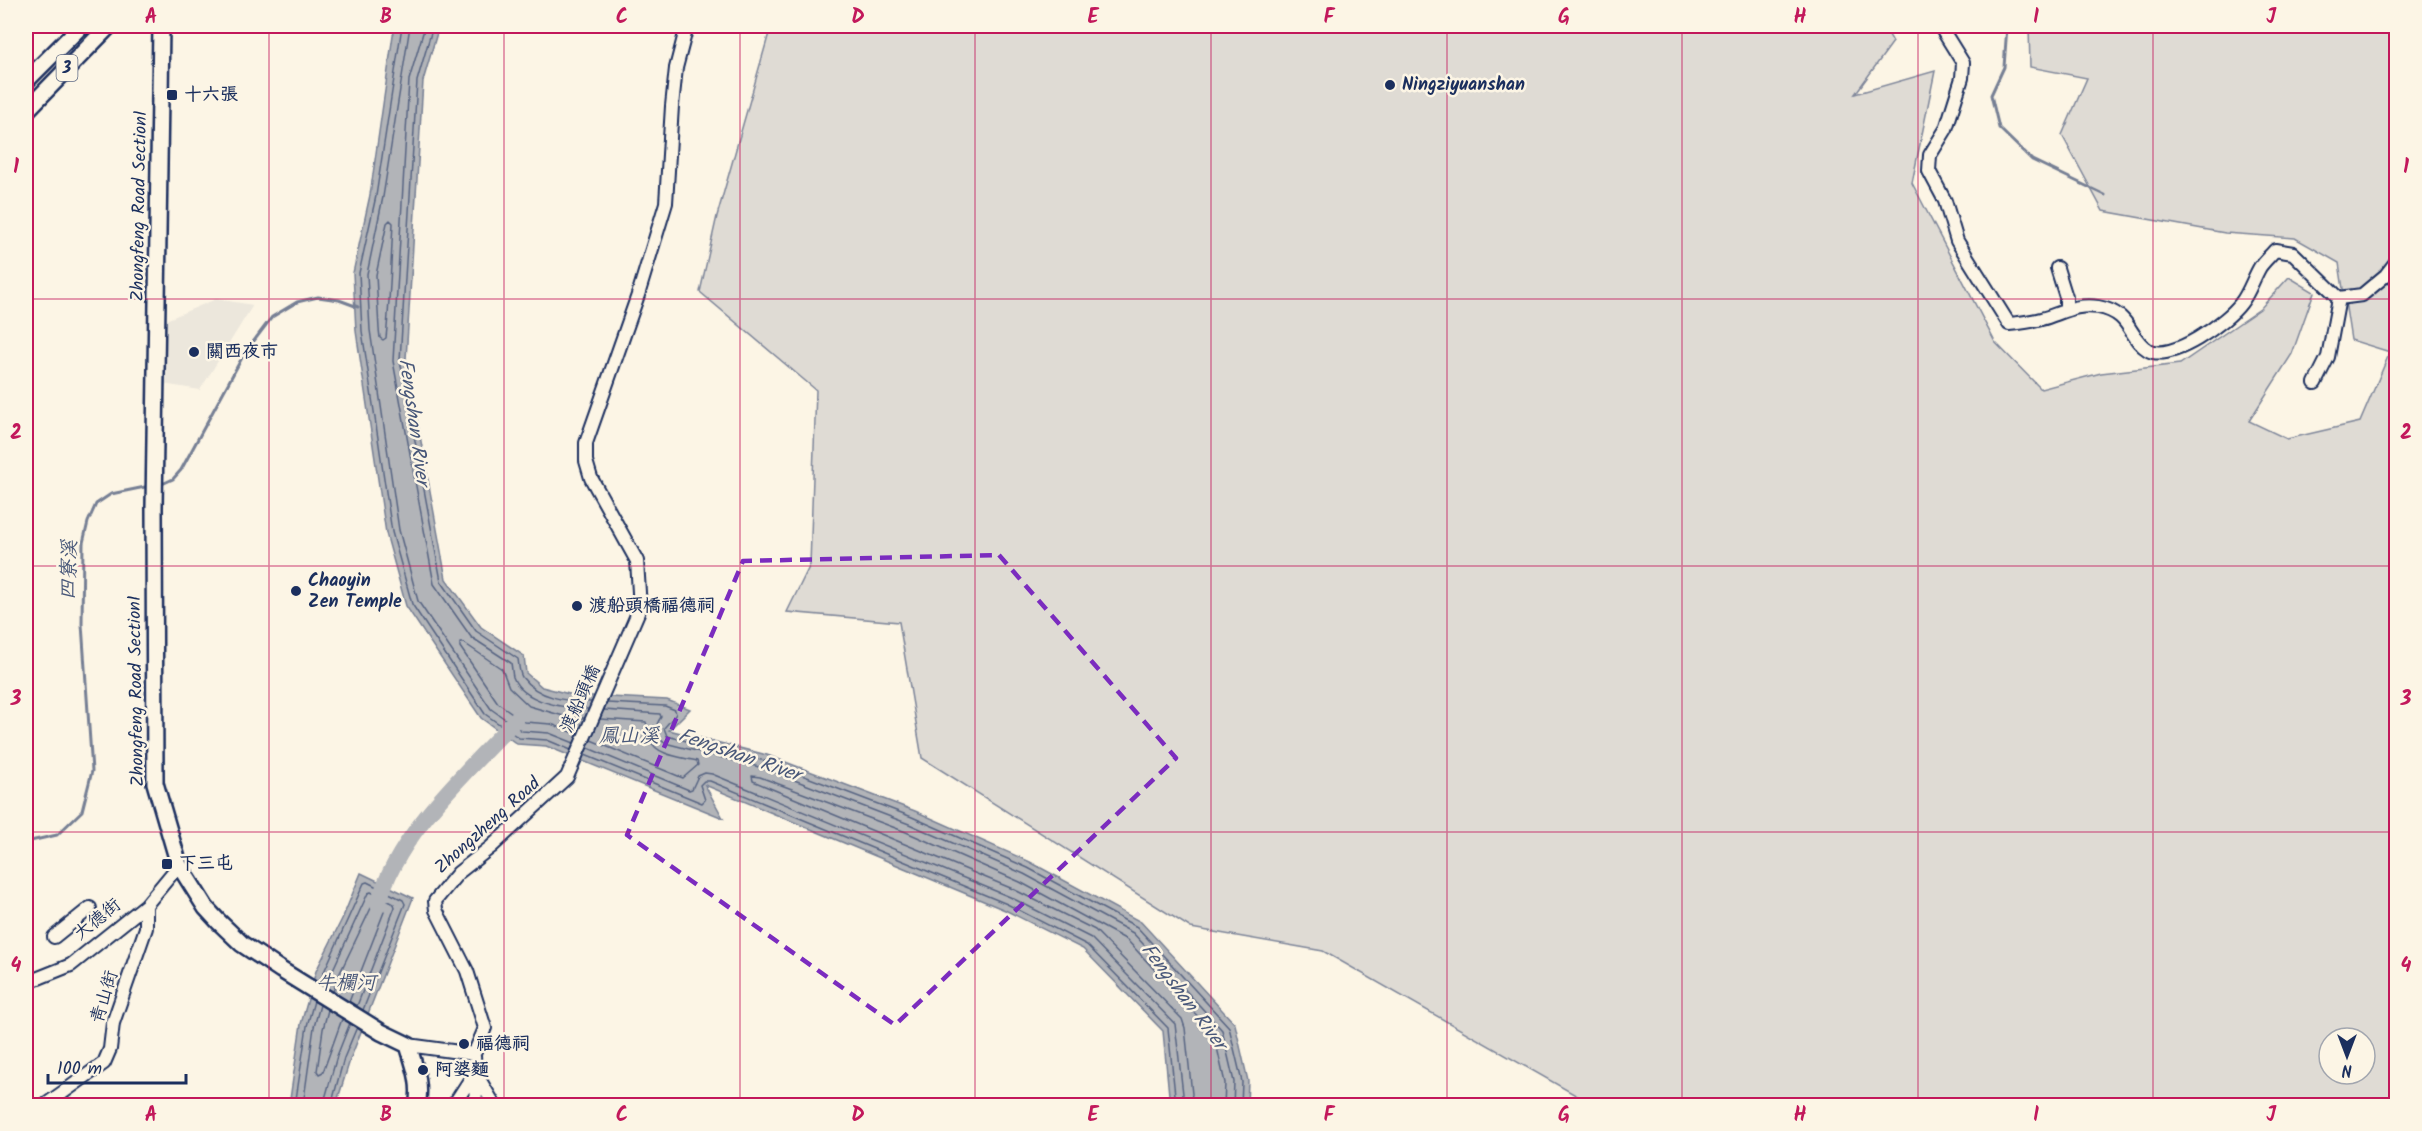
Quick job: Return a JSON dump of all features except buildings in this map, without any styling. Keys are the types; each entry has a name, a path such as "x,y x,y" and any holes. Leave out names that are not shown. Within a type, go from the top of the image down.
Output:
{"main road":[{"name":"3","path":"26,81 81,26"},
{"name":"3","path":"26,111 109,26"},
{"name":"Zhongfeng Road Section1","path":"161,26 154,508 155,783 179,865 206,908 218,921 242,944 281,970 381,1032 408,1045"},
{"path":"408,1045 417,1072 420,1092 417,1106"}],"street":[{"name":"渡船頭橋","path":"567,777 607,681 630,637 640,608 637,561 591,478 585,452 586,442 638,295 666,203 676,68 687,26"},
{"path":"1940,26 1963,63 1962,78 1946,129 1930,155 1929,171 1945,201 1957,240 2009,324 2041,319 2066,309 2097,306 2117,313 2145,348 2154,353 2164,354 2200,337 2233,312 2242,303 2261,265 2276,250 2293,253 2339,298"},
{"path":"2339,298 2362,295 2386,275 2397,262"},
{"path":"2057,268 2066,297 2066,309"},
{"path":"2314,383 2328,357 2339,298"},
{"name":"Zhongzheng Road","path":"476,1106 474,1054 484,1028 467,970 436,910 435,901 458,873 567,777"},
{"name":"大德街","path":"26,983 71,964 146,904 179,865"},
{"name":"青山街","path":"44,1106 104,1063 110,1050 113,1023 146,928 146,904"},
{"path":"54,937 90,908"},
{"path":"408,1045 474,1054"},
{"path":"453,1106 475,1072 495,1106"}],"highlighted area":[{"path":"999,555 1176,758 895,1025 627,835 743,561"}],"shaded area":[{"path":"771,26 1884,26 1893,42 1855,94 1935,71 1912,183 1995,342 2041,389 2101,373 2180,364 2260,309 2289,277 2314,292 2292,354 2249,421 2287,439 2360,422 2390,352 2351,340 2339,263 2295,238 2225,233 2103,211 2062,135 2087,78 2030,67 2029,26 2396,26 2396,1105 1593,1105 1323,951 1191,928 922,758 899,622 787,612 810,565 816,390 700,292 717,216"},
{"name":"關西夜市","path":"216,299 253,305 200,390 163,384 166,320"}],"water":[{"name":"鳳山溪","path":"397,26 439,26 423,81 406,359 446,579 481,627 524,656 526,673 542,687 573,695 667,700 690,709 669,730 767,755 915,811 1030,862 1141,922 1235,1024 1248,1081 1247,1105 1167,1105 1169,1095 1163,1031 1083,949 1005,910 705,785 723,818 546,746 517,744 481,718 406,606 386,533 356,331 353,273 370,195 393,35"},
{"name":"牛欄河","path":"361,873 413,898 350,1060 336,1105 289,1106 301,1024 316,971 343,917"}],"waterway":[{"path":"2007,26 2004,67 1991,95 1999,128 2032,160 2105,195"},
{"name":"四寮溪","path":"160,485 173,479 181,470 244,354 272,317 297,302 318,297 339,300 358,307"},
{"name":"四寮溪","path":"26,842 57,835 82,811 92,771 82,624 83,543 88,522 96,504 111,494 150,486"},
{"name":"牛欄河","path":"378,905 387,879 400,853 417,829 456,782 517,718"}],"place":[{"name":"Ningziyuanshan","path":"1390,85"},
{"name":"十六張","path":"172,95"},
{"name":"關西夜市","path":"194,352"},
{"name":"Chaoyin Zen Temple","path":"296,591"},
{"name":"渡船頭橋福德祠","path":"577,606"},
{"name":"下三屯","path":"167,864"},
{"name":"福德祠","path":"464,1044"},
{"name":"阿婆麵","path":"423,1070"}],"water label":[{"name":"Fengshan River","path":"413,422"},
{"name":"Fengshan River","path":"739,756"},
{"name":"Fengshan River","path":"1183,997"}]}
